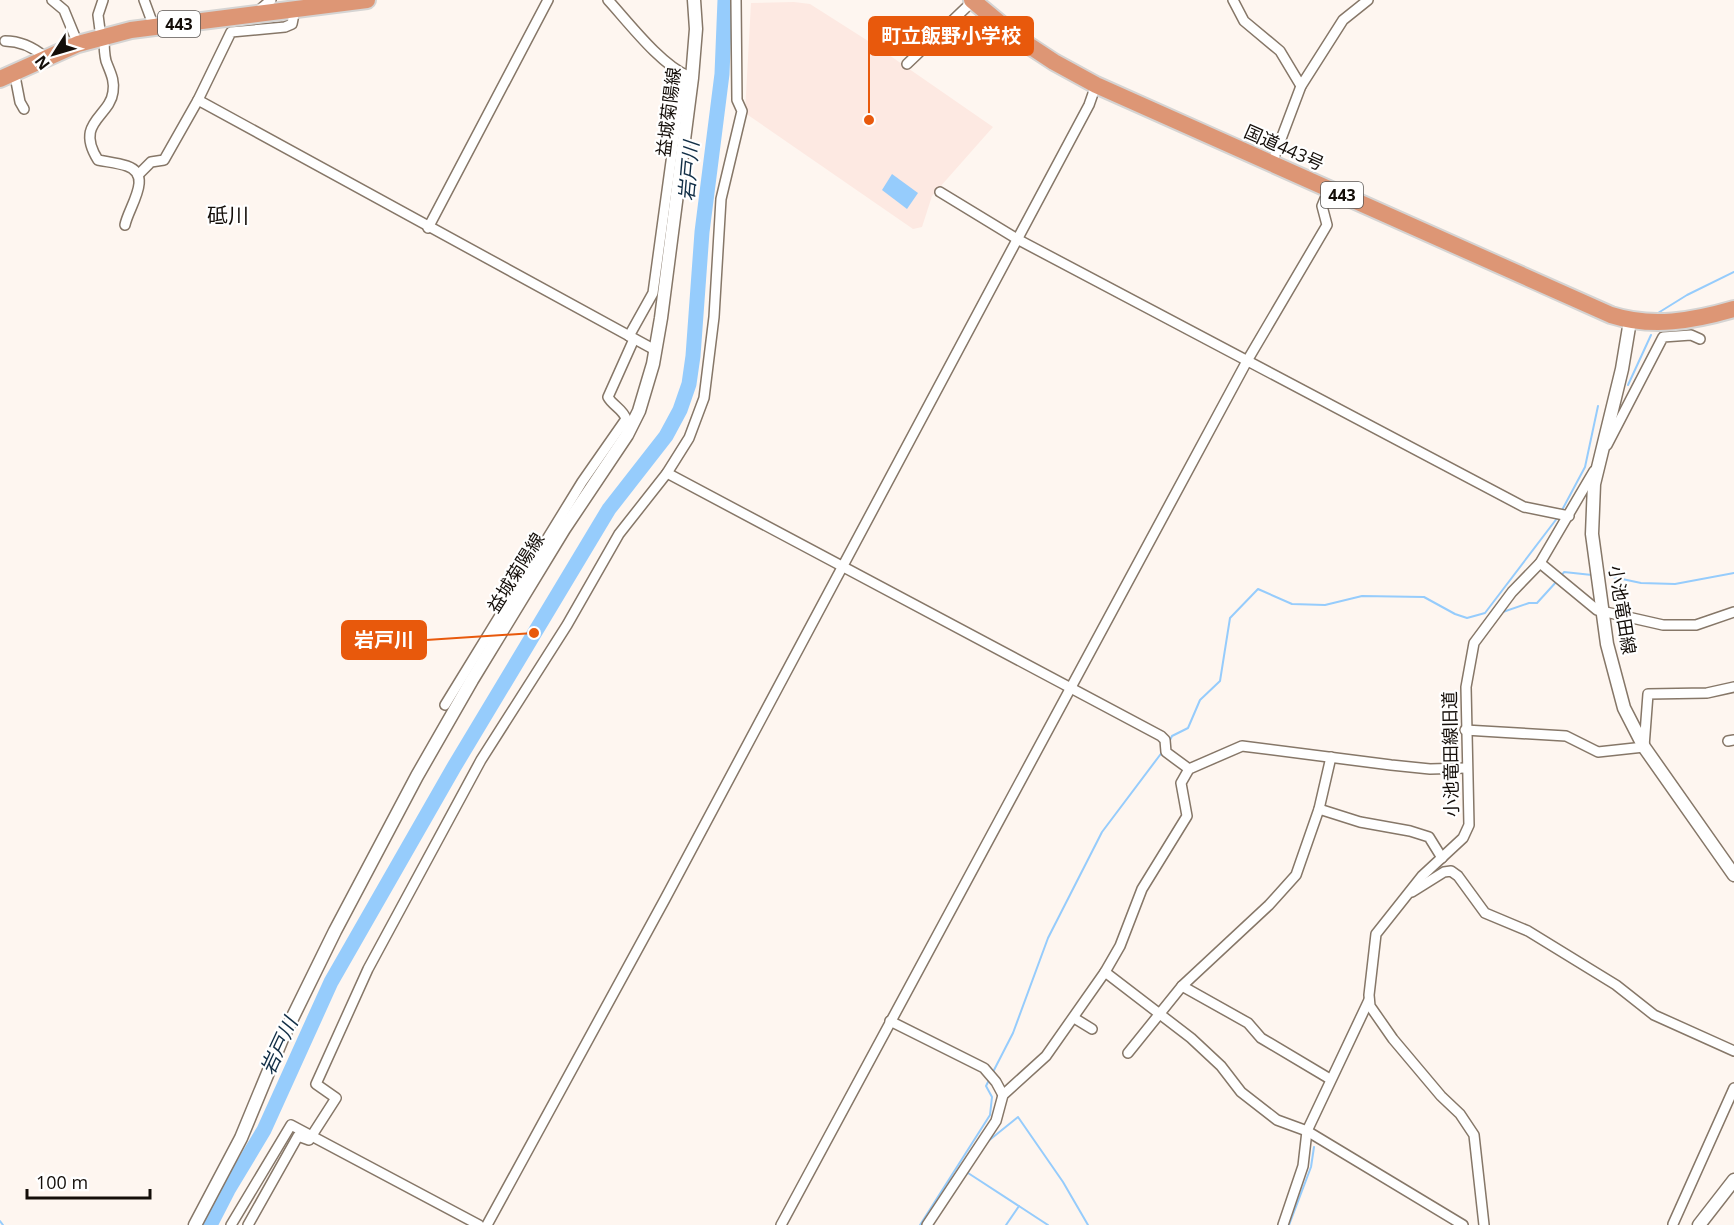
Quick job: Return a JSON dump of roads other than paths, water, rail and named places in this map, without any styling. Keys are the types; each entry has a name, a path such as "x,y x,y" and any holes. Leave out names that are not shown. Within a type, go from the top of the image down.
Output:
{"highway":[{"name":"443","path":"7,75 45,57 102,37 154,27 295,9 317,3 367,0"},
{"name":"国道443号","path":"973,0 1019,39 1054,62 1096,84 1560,293 1630,321 1694,320 1734,309"}],"main road":[{"name":"益城菊陽線","path":"195,1225 241,1138 282,1039 335,931 417,776 488,652 627,435 647,388 662,318 688,76 696,29 694,0"},
{"name":"小池竜田線","path":"1630,321 1622,369 1597,465 1592,534 1607,644 1624,708 1644,747 1734,874"},
{"path":"1699,1225 1734,1180"}],"street":[{"path":"54,0 64,10 78,44"},
{"path":"103,0 99,15 106,60 113,76 113,94 111,101 94,120 91,141 98,160 130,166 138,175 139,189 125,225"},
{"path":"144,0 154,27"},
{"path":"254,14 271,0"},
{"path":"428,228 548,0"},
{"path":"445,705 582,482 626,419 625,414 611,403 608,397 632,337 653,293 688,76 652,47 608,0"},
{"path":"248,1225 298,1136 309,1140 336,1098 316,1084 349,1008 387,931 480,760 567,625 619,534 667,473 689,438 704,398 714,317 725,174 742,111 737,100 736,0"},
{"path":"907,64 973,0"},
{"path":"1233,0 1244,21 1281,51 1301,86"},
{"path":"1272,163 1301,86 1343,20 1368,0"},
{"path":"138,175 151,162 164,160 198,100 231,33 285,27 292,24 295,9"},
{"path":"5,41 16,41 33,48 45,57"},
{"path":"7,75 24,109"},
{"path":"487,1225 665,899 840,567 1089,105 1096,84"},
{"path":"198,100 428,228 655,350"},
{"path":"781,1225 1246,361 1327,225 1322,206 1329,189"},
{"path":"940,192 1017,239 1524,507 1562,515"},
{"name":"小池竜田線旧道","path":"1283,1225 1303,1166 1307,1131 1330,1079 1369,1005 1376,934 1404,898 1463,838 1469,825 1465,730 1466,687 1474,643 1512,592 1540,563 1562,515 1597,465 1663,337 1691,334 1700,339"},
{"path":"667,473 1161,736 1165,740 1166,752 1189,769"},
{"path":"1540,563 1597,610 1663,625 1696,625 1734,612"},
{"path":"1465,730 1566,736 1598,752 1644,747 1648,694 1707,693 1734,687"},
{"path":"927,1225 996,1121 1003,1095 1046,1056 1105,972 1120,946 1142,890 1186,816 1181,783 1189,769 1242,746 1430,769 1466,768"},
{"path":"1128,1053 1182,986 1269,905 1296,875 1320,808 1331,757"},
{"path":"1320,808 1360,822 1410,831 1429,837 1442,858"},
{"path":"1404,898 1444,872 1451,871 1458,876 1485,913 1528,931 1616,985 1654,1015 1734,1051"},
{"path":"1105,972 1199,1045 1221,1066 1241,1092 1277,1120 1307,1131 1463,1225"},
{"path":"1182,986 1248,1023 1261,1038 1330,1079"},
{"path":"1369,995 1370,1006 1393,1039 1441,1096 1460,1114 1474,1135 1484,1225"},
{"path":"1074,1018 1092,1029"},
{"path":"891,1021 984,1068 1003,1095"},
{"path":"1672,1224 1734,1088"},
{"path":"231,1225 291,1125 479,1225"}],"water":[{"path":"892,174 918,193 907,209 882,190"}],"waterway":[{"name":"岩戸川","path":"210,1225 264,1130 331,982 454,767 609,509 666,436 680,410 689,384 693,356 702,232 722,74 725,0"},
{"path":"1658,313 1687,295 1734,272"},
{"path":"1628,385 1651,335"},
{"path":"1561,512 1585,467 1598,406"},
{"path":"1168,744 1172,736 1188,728 1200,700 1220,681 1230,618 1258,589 1292,604 1325,605 1362,596 1424,597 1467,618 1485,613 1558,517"},
{"path":"1561,576 1564,572 1592,575"},
{"path":"1608,576 1641,583 1675,584 1734,573"},
{"path":"1500,613 1529,603 1537,603 1557,581"},
{"path":"993,1072 1013,1033 1048,938 1102,832 1163,751"},
{"path":"920,1225 990,1115 992,1097 986,1086 989,1080"},
{"path":"987,1142 1018,1117 1063,1182 1088,1225"},
{"path":"1289,1225 1311,1167 1314,1147"},
{"path":"965,1171 1048,1225"},
{"path":"1006,1225 1019,1206"},
{"path":"0,1221 3,1225"}],"place":[{"name":"町立飯野小学校","path":"869,120"},
{"name":"岩戸川","path":"534,633"}],"district":[{"name":"砥川","path":"228,216"}]}
